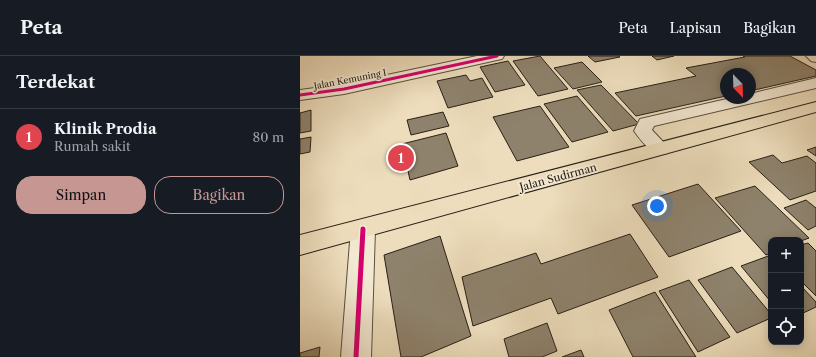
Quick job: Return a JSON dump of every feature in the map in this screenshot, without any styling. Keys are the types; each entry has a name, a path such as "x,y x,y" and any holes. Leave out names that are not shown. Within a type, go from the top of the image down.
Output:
{"main road":[{"name":"Jalan Sudirman","path":"300,245 816,107"}],"street":[{"name":"Jalan Kemuning I","path":"300,95 344,89 497,56"},
{"path":"661,149 643,131 646,123 816,83"},
{"path":"356,357 363,229"}],"building":[{"path":"540,56 568,89 538,96 513,61"},
{"path":"588,56 619,56 620,57 595,62"},
{"path":"652,56 674,56 657,60"},
{"path":"743,56 790,56 816,70 816,76 756,90 756,68 720,68 720,97 636,116 615,93 696,76 686,68 745,57"},
{"path":"508,61 525,85 495,92 480,67"},
{"path":"582,62 602,82 573,89 554,68"},
{"path":"466,75 470,81 482,78 493,97 448,108 437,81"},
{"path":"601,85 639,124 613,131 577,90"},
{"path":"577,96 608,132 572,142 544,104"},
{"path":"540,106 569,147 517,161 493,117"},
{"path":"311,110 311,131 300,133 300,113"},
{"path":"443,112 449,126 411,135 407,120"},
{"path":"446,133 458,166 410,180 402,144"},
{"path":"311,137 310,152 300,154 300,139"},
{"path":"816,147 816,156 807,150"},
{"path":"773,155 782,163 807,156 816,163 816,191 790,200 749,162"},
{"path":"698,184 741,231 669,257 632,205"},
{"path":"755,186 809,238 804,240 804,237 768,237 768,254 766,255 715,198"},
{"path":"806,200 816,208 816,226 808,230 784,208"},
{"path":"630,234 658,277 558,314 551,298 473,326 462,277 536,253 541,264"},
{"path":"440,236 471,336 421,357 401,357 384,255"},
{"path":"808,243 816,251 816,296 804,284 804,244"},
{"path":"768,256 768,298 741,266"},
{"path":"732,267 768,310 768,319 737,333 698,280"},
{"path":"689,280 730,337 698,352 659,291"},
{"path":"804,289 816,302 816,307 804,313"},
{"path":"655,292 696,357 633,357 609,310"},
{"path":"547,323 557,351 542,357 509,357 504,339"},
{"path":"320,347 319,357 300,357 300,353"},
{"path":"581,350 584,357 562,357"}],"cycle path":[{"path":"300,95 344,89 497,56"},
{"path":"356,357 363,229"}],"place":[{"name":"Klinik Prodia","path":"401,158"}]}
